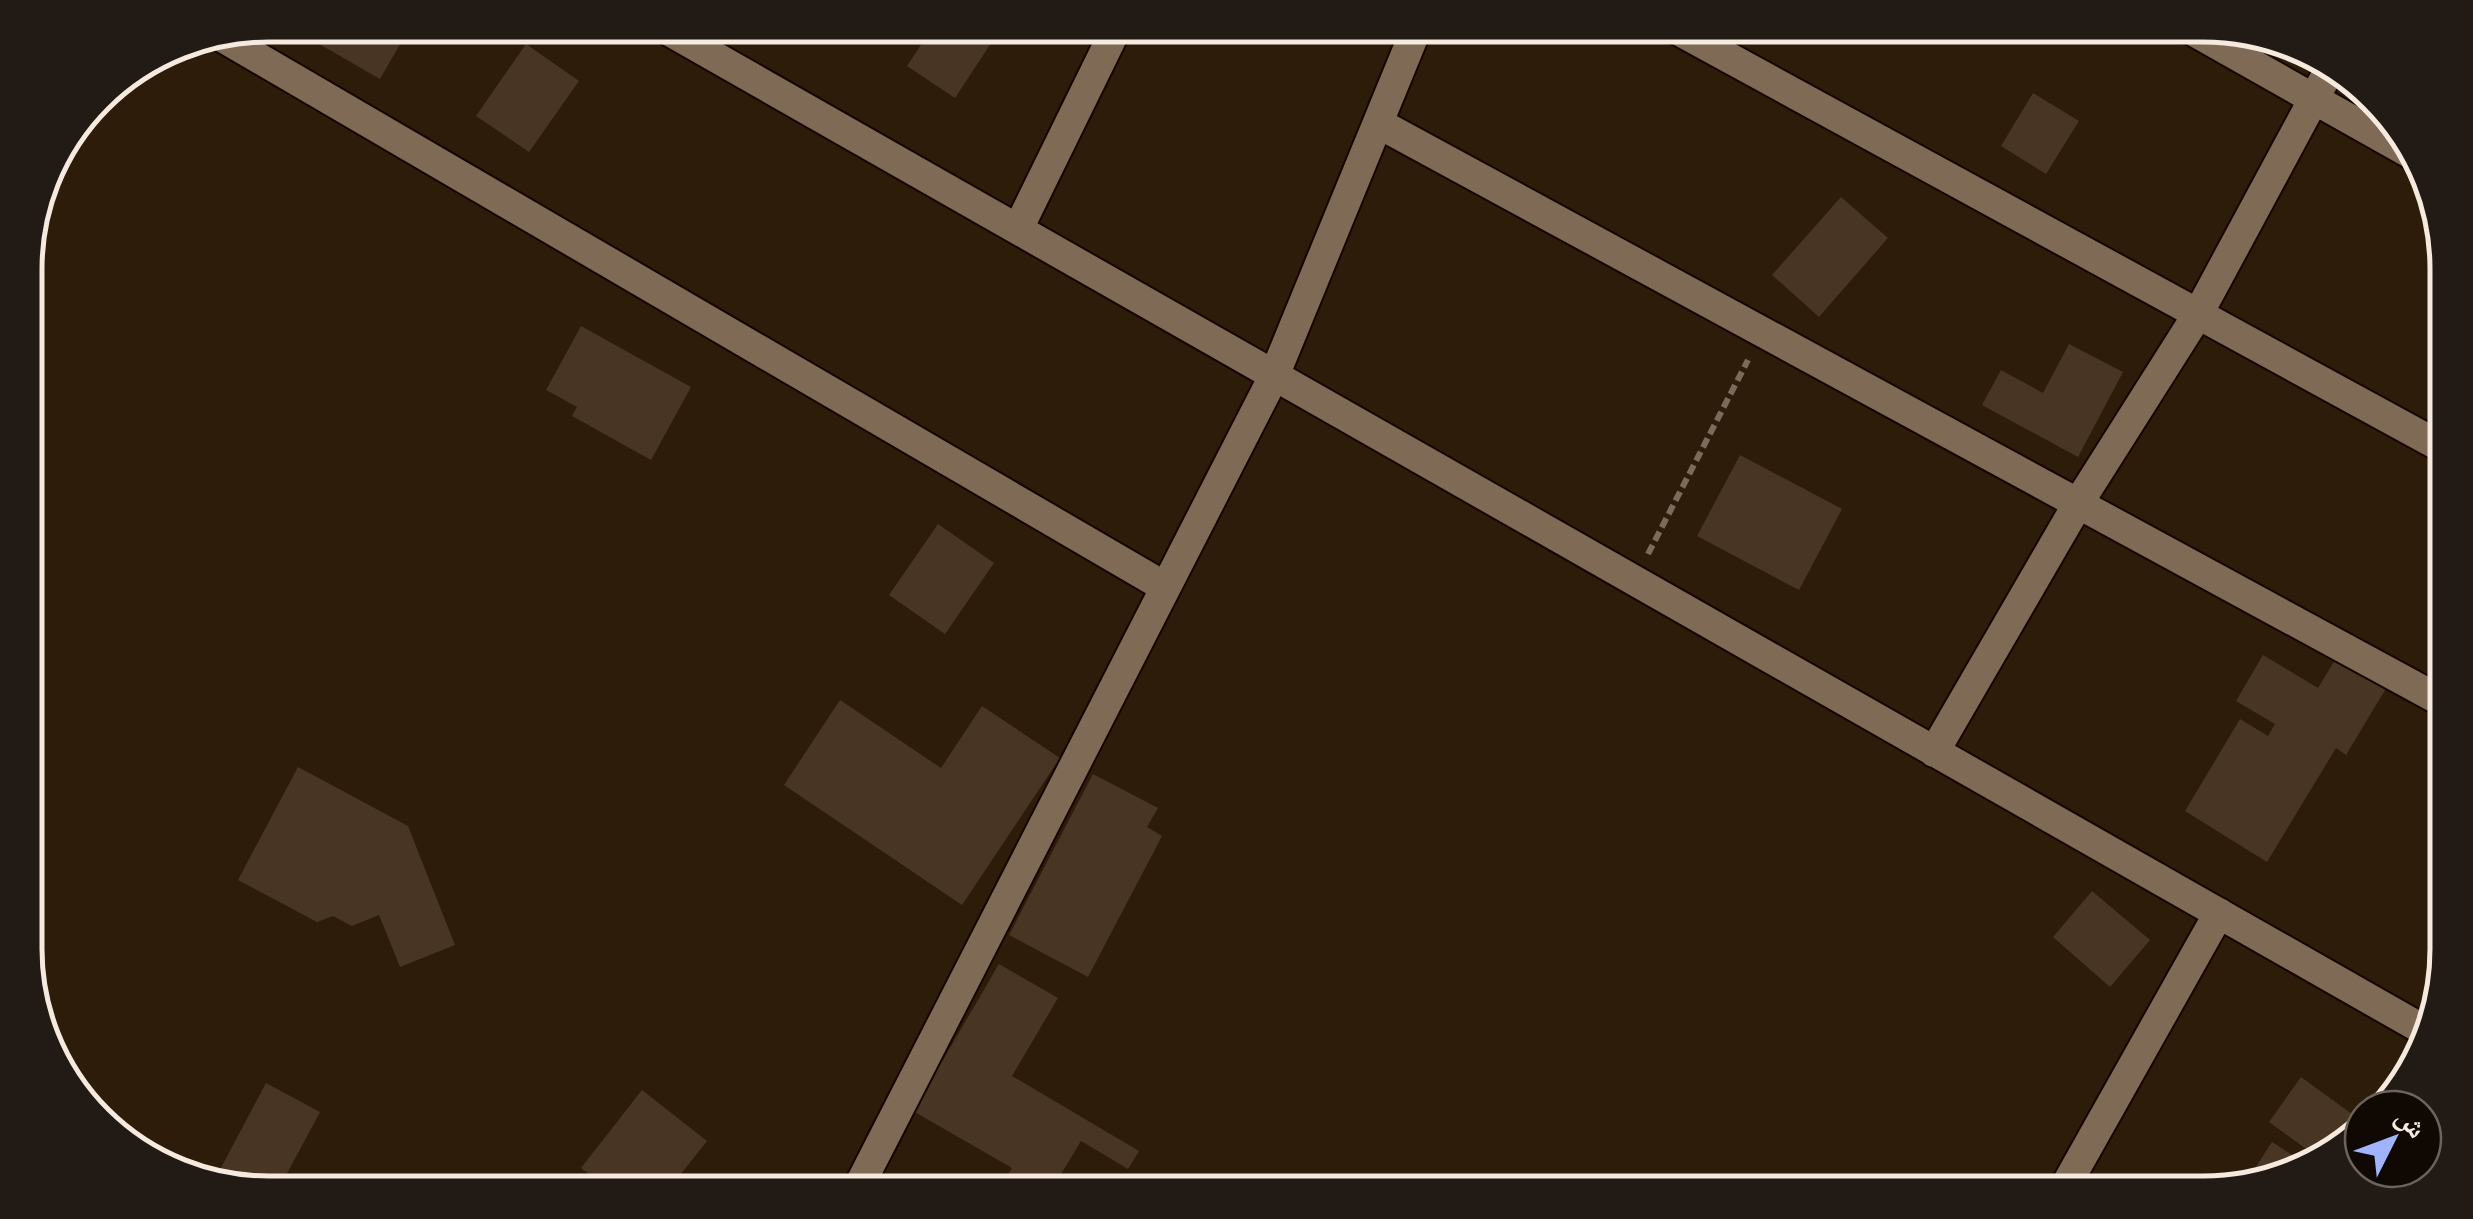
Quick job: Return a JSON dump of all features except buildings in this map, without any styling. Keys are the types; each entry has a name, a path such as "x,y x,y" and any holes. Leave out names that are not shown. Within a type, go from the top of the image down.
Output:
{"street":[{"path":"689,42 2417,1026"},
{"path":"1018,230 1110,42"},
{"path":"864,1176 1274,376 1411,42"},
{"path":"1700,42 2430,441"},
{"path":"2215,43 2392,143"},
{"path":"236,45 1166,587"},
{"path":"1934,752 2079,502 2198,314 2324,77"},
{"path":"1378,123 2430,695"},
{"path":"2071,1176 2219,913"}],"path":[{"path":"1634,581 1763,333"}]}
